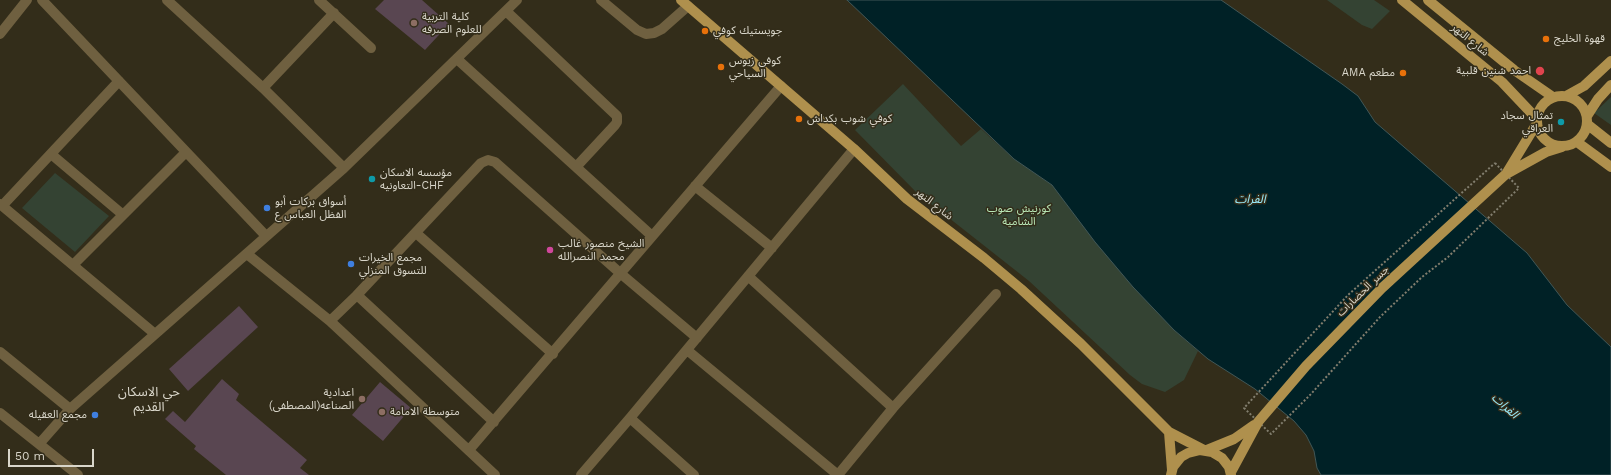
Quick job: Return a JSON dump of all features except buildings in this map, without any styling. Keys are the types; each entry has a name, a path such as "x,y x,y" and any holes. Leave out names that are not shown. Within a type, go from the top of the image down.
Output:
{"main road":[{"name":"شارع النهر","path":"1402,0 1502,82 1537,121"},
{"name":"شارع النهر","path":"1428,0 1514,70 1554,97"},
{"name":"شارع النهر","path":"684,3 854,149 903,195 984,258 1042,307 1169,432 1222,458 1231,474"},
{"path":"1506,174 1537,121 1542,106 1554,97 1566,96 1584,86 1611,61"},
{"path":"1506,174 1546,152 1577,142 1586,131 1587,120 1598,99 1611,85"},
{"path":"1566,96 1579,103 1587,120 1611,143"},
{"path":"1537,121 1542,138 1556,146 1563,146"},
{"path":"1577,142 1611,167"},
{"name":"جسر الحضارات","path":"1258,422 1306,366 1360,310 1506,174"},
{"path":"1171,473 1178,460 1184,455 1196,450 1205,450 1234,439 1258,422"},
{"path":"1231,474 1258,422"},
{"path":"1169,432 1171,473"}],"street":[{"path":"0,34 27,0"},
{"path":"42,0 266,236"},
{"path":"167,0 178,4 344,168"},
{"path":"319,0 371,48"},
{"path":"40,443 70,409 344,168 518,0"},
{"path":"601,0 637,30 646,34 654,33 662,29 684,3"},
{"path":"506,11 617,116 615,125 576,167"},
{"path":"263,88 334,13"},
{"path":"456,59 652,236"},
{"path":"119,81 51,154 1,204 155,334"},
{"path":"469,450 553,354 620,273 781,86"},
{"path":"581,475 854,149"},
{"path":"73,265 122,214 186,152"},
{"path":"51,154 122,214"},
{"path":"330,321 357,295 481,163 488,160 495,162 620,273 697,338"},
{"path":"695,186 772,248"},
{"path":"416,233 553,354"},
{"path":"247,254 330,321 495,475"},
{"path":"748,276 893,408"},
{"path":"686,350 838,475 893,408 996,294"},
{"path":"357,295 494,422"},
{"path":"0,352 70,409"},
{"path":"0,413 40,443 76,474"},
{"path":"630,418 694,475"}],"path":[{"path":"1244,408 1348,295 1495,163"},
{"path":"1271,434 1307,399 1385,311 1448,256 1519,188"}],"green space":[{"path":"1327,0 1374,0 1390,11 1372,29 1362,25"},
{"name":"كورنيش صوب الشامية","path":"903,84 961,146 981,129 1014,159 1052,185 1174,330 1198,351 1184,380 1165,392 1142,384 1130,375 1029,281 916,192 855,130"},
{"path":"1611,97 1611,125 1594,113"},
{"path":"55,173 109,216 75,252 22,208"}],"water":[{"name":"الفرات","path":"847,0 1221,0 1358,96 1375,122 1527,253 1567,305 1611,347 1611,475 1321,475 1317,468 1314,451 1306,435 1294,421 1255,389 1208,359 1174,330 1133,287 1095,242 1052,185 1014,159"}],"place":[{"name":"كلية التربية للعلوم الصرفه","path":"414,23"},
{"name":"جويستيك كوفي","path":"705,31"},
{"name":"قهوة الخليج","path":"1546,39"},
{"name":"كوفي زيوس السياحي","path":"721,67"},
{"name":"احمد شنين قلبية","path":"1540,71"},
{"name":"AMA مطعم","path":"1403,73"},
{"name":"كوفي شوب بكداش","path":"799,119"},
{"name":"تمثال سجاد العراقي","path":"1561,122"},
{"name":"مؤسسه الاسكان التعاونيه-CHF","path":"372,179"},
{"name":"أسواق بركات أبو الفظل العباس ع","path":"267,208"},
{"name":"الشيخ منصور غالب محمد النصرالله","path":"550,250"},
{"name":"مجمع الخيرات للتسوق المنزلي","path":"351,264"},
{"name":"اعدادية الصناعه(المصطفى)","path":"362,399"},
{"name":"متوسطة الامامة","path":"382,412"},
{"name":"مجمع العقيله","path":"95,415"}],"district":[{"name":"حي الاسكان القديم","path":"149,400"}]}
